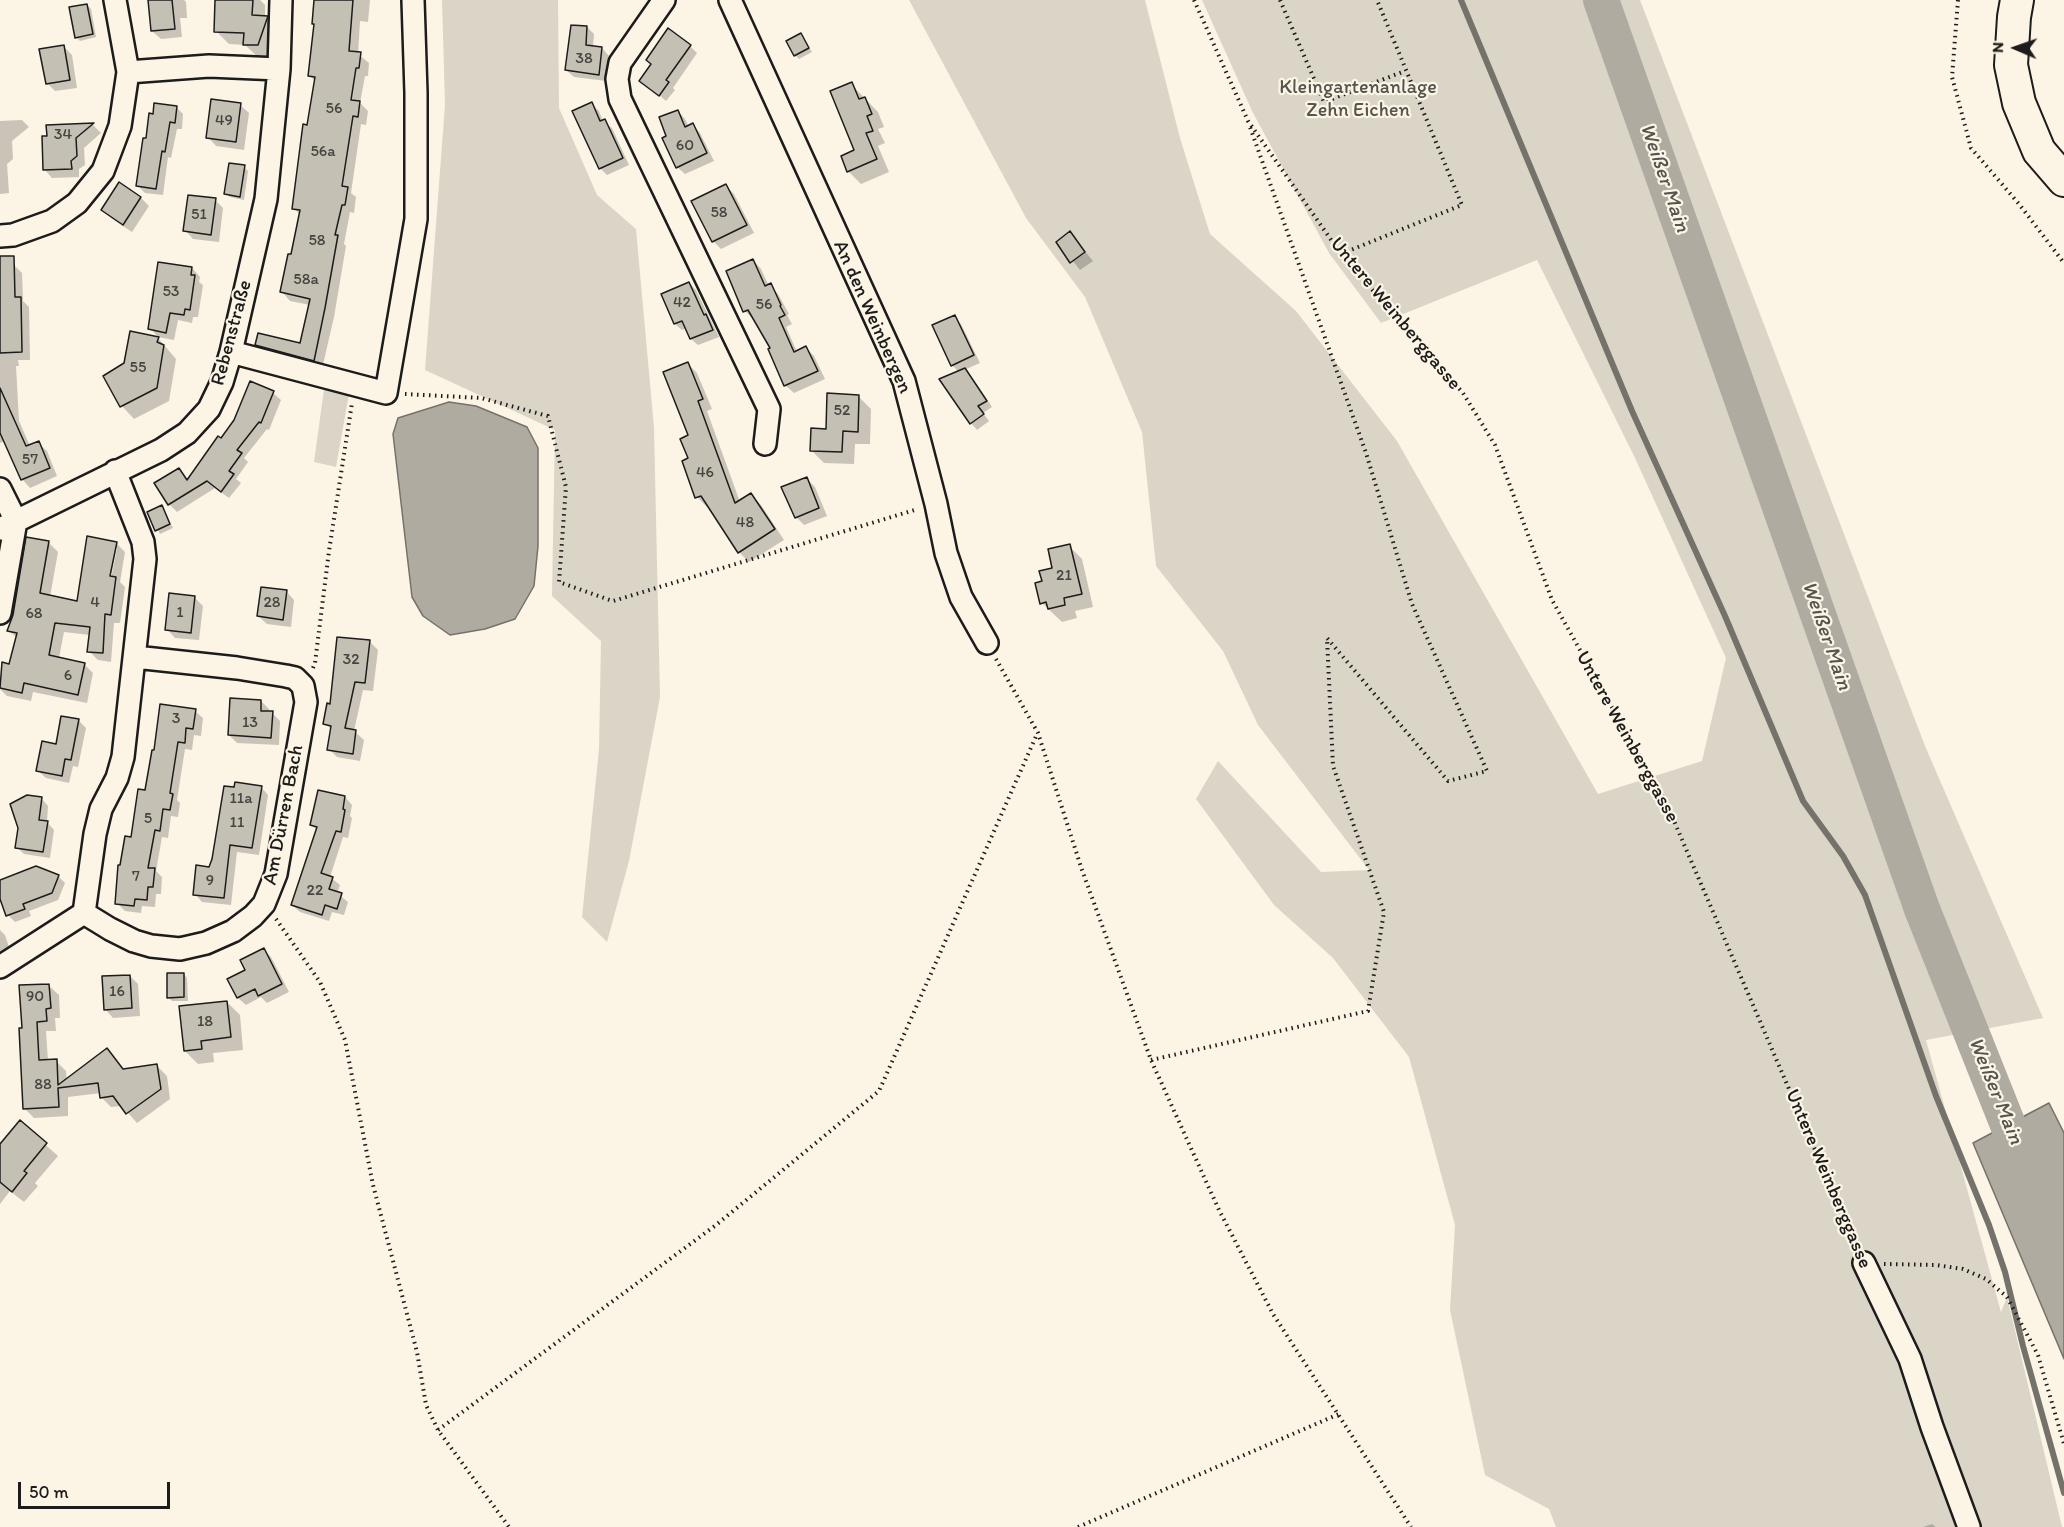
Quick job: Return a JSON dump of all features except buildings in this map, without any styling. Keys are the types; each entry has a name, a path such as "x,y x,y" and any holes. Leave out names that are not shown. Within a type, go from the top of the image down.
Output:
{"highway":[{"path":"2017,0 2011,65 2019,103 2039,151 2064,180"}],"street":[{"path":"0,236 13,235 52,221 77,203 103,171 120,126 128,72 115,0"},
{"name":"Rebenstraße","path":"8,525 161,450 187,433 209,410 222,382 231,352 266,199 279,69 281,0"},
{"path":"231,352 386,393 416,219 413,0"},
{"path":"664,0 620,63 617,79 620,99 769,409 765,444"},
{"name":"An den Weinbergen","path":"730,0 903,381 936,504 946,553 961,597 987,643"},
{"path":"128,72 208,66 279,69"},
{"path":"0,967 84,913 95,834 101,809 117,777 123,757 145,559 143,542 115,471"},
{"path":"0,489 8,525 0,613"},
{"path":"135,657 237,668 286,676 295,678 303,686"},
{"name":"Am Dürren Bach","path":"84,913 134,940 151,946 180,949 206,943 233,931 253,916 264,904 276,874 306,702 303,686"},
{"name":"Untere Weinberggasse","path":"1864,1263 1910,1359 1969,1527"}],"path":[{"name":"Untere Weinberggasse","path":"1194,0 1248,122 1341,254 1463,393 1495,445 1552,600 1668,807 1864,1263"},
{"path":"1280,0 1324,102 1405,71"},
{"path":"1341,254 1462,205 1377,0"},
{"path":"1958,0 1952,77 1971,148 2019,204 2064,263"},
{"path":"1151,1060 1368,1011 1384,912 1333,766 1327,638 1448,781 1487,771 1412,604 1366,453 1248,122"},
{"path":"303,686 315,663 354,384"},
{"path":"386,393 481,398 548,416 566,487 560,582 613,601 936,504"},
{"path":"987,643 1038,732 1082,870 1151,1060 1219,1210 1273,1314 1411,1527"},
{"path":"438,1430 716,1225 879,1091 1038,732"},
{"path":"264,904 288,934 320,982 345,1040 374,1185 417,1352 426,1405 438,1430 509,1527"},
{"path":"1864,1263 1936,1265 1963,1269 1986,1279 2007,1297 2037,1355 2064,1444"},
{"path":"1078,1527 1339,1414"}],"green space":[{"path":"442,0 558,0 559,108 597,195 636,229 654,428 660,697 629,861 607,942 582,917 599,749 601,641 552,596 555,430 425,370 445,105"},
{"name":"Kleingartenanlage Zehn Eichen","path":"909,0 1145,0 1180,138 1210,234 1296,311 1397,441 1598,794 1702,761 1726,658 1635,458 1537,260 1381,323 1329,253 1253,113 1202,0 1640,0 1925,746 2043,1018 1926,1040 2001,1312 2007,1297 2062,1527 1556,1527 1549,1509 1485,1475 1450,1310 1455,1225 1409,1057 1333,958 1274,905 1196,799 1218,761 1321,872 1369,870 1258,725 1223,651 1156,566 1142,432 1085,297 1026,218"},
{"path":"325,382 350,388 336,467 314,462"}],"shaded area":[{"path":"449,402 476,406 527,427 538,448 538,546 534,586 515,619 485,629 450,635 423,616 412,597 393,434 398,418"},
{"path":"2049,1103 2064,1133 2064,1359 1973,1143"}],"waterway":[{"path":"1461,0 1632,411 1725,616 1803,801 1843,856 1865,895 1936,1096 1989,1225 2005,1272 2064,1493"},
{"name":"Weißer Main","path":"1601,0 1922,909 2026,1170"}]}
